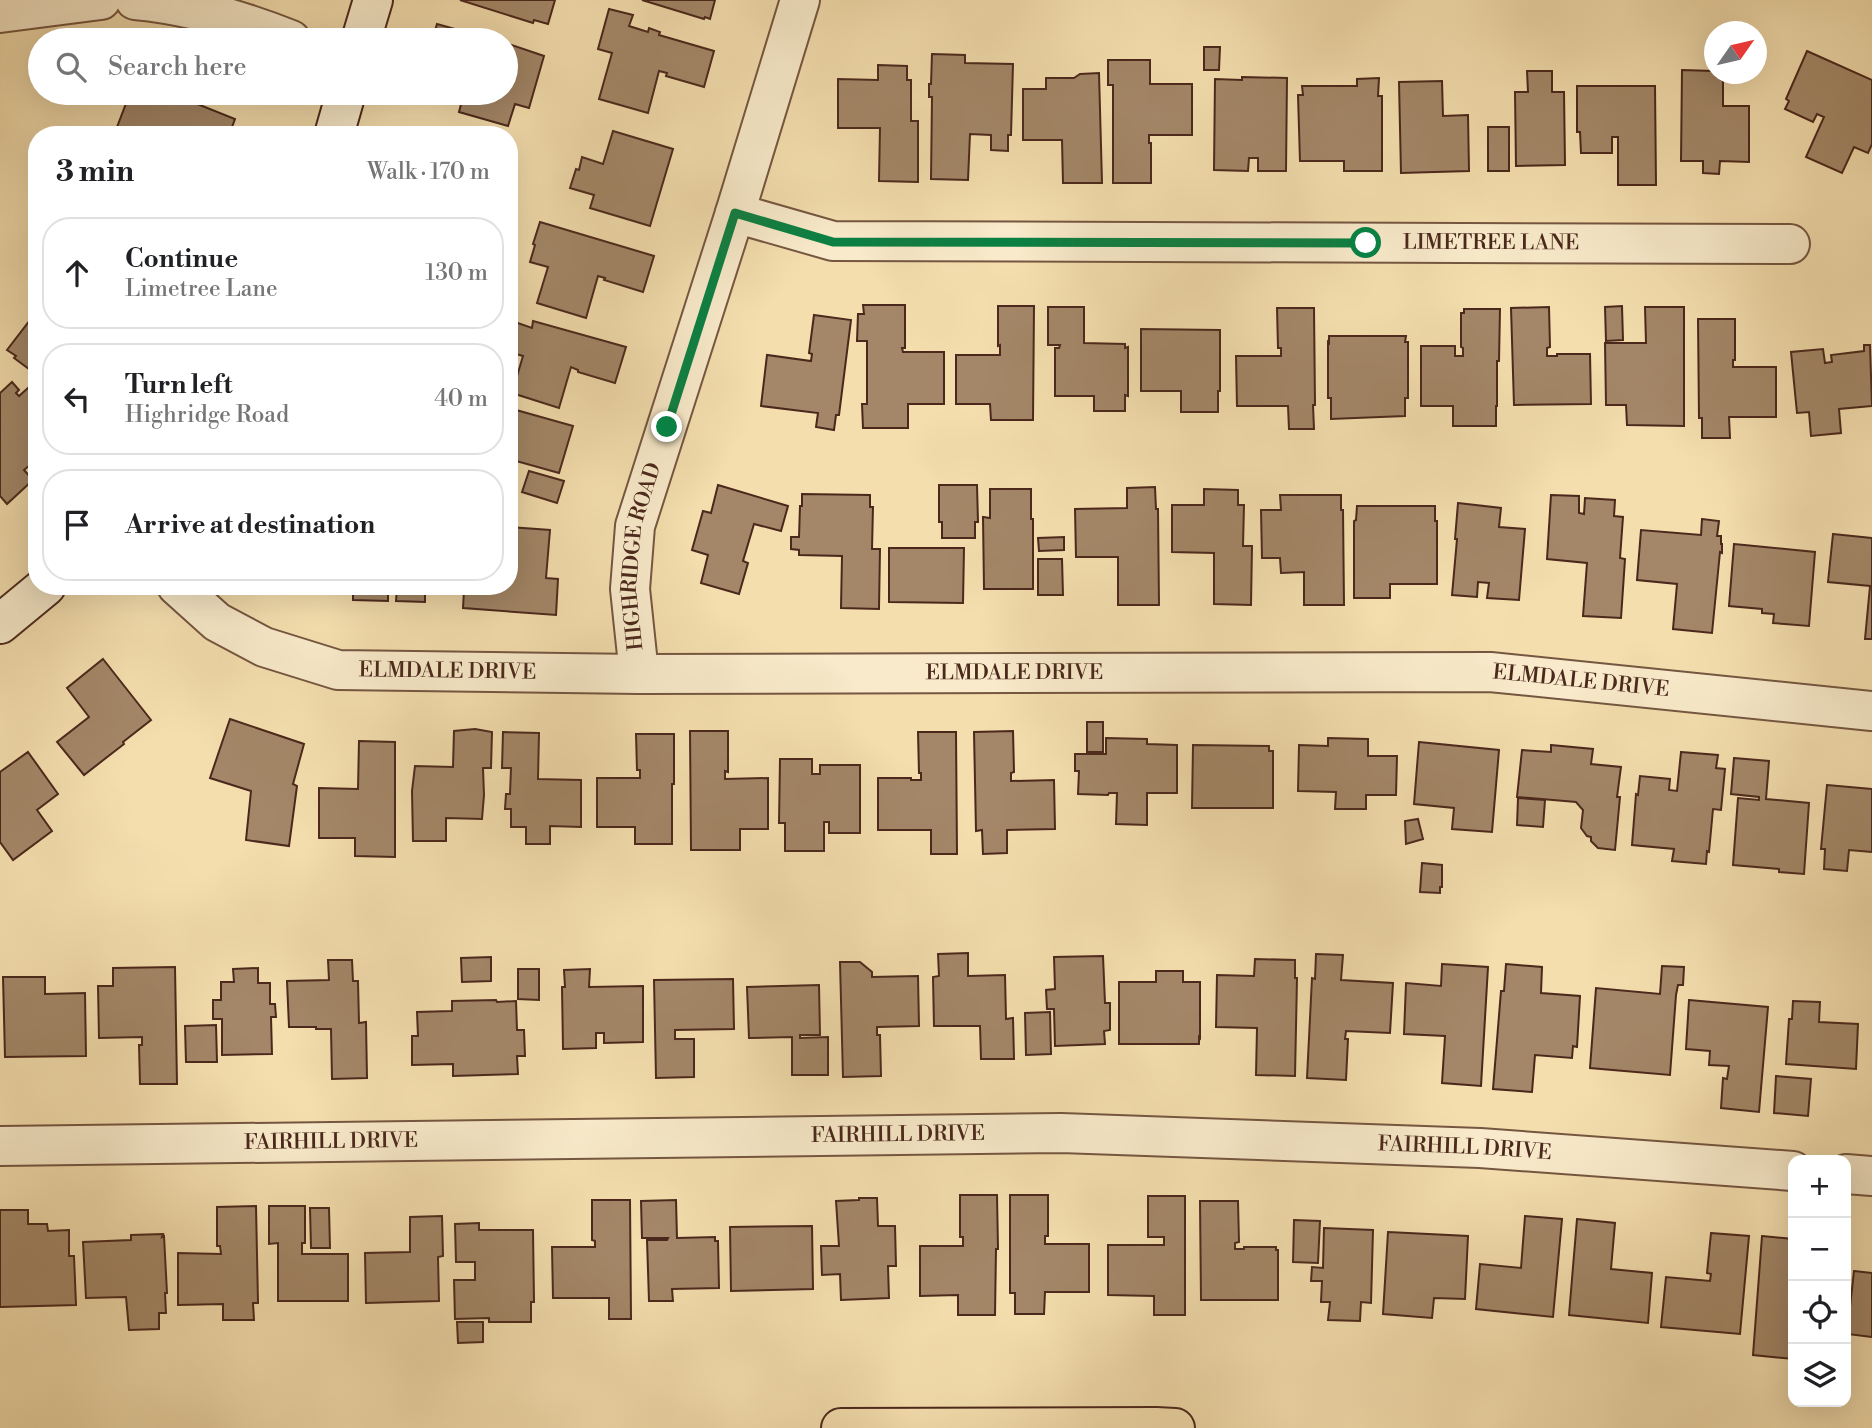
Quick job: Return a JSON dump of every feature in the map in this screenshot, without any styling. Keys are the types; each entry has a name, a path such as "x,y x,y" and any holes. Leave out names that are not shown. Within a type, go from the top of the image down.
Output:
{"main road":[{"path":"841,1428 1175,1428"}],"street":[{"path":"0,13 101,0"},
{"path":"135,0 202,11 259,28"},
{"path":"365,28 373,0"},
{"name":"HIGHRIDGE ROAD","path":"639,674 630,589 635,526 800,0"},
{"path":"336,126 342,105"},
{"name":"LIMETREE LANE","path":"735,213 833,242 1790,244"},
{"path":"0,624 35,595"},
{"name":"ELMDALE DRIVE","path":"187,595 217,622 264,647 338,670 639,674 1490,672 1872,711"},
{"name":"FAIRHILL DRIVE","path":"0,1146 1060,1133 1480,1148 1788,1171"},
{"path":"1851,1174 1872,1176"}],"building":[{"path":"460,0 555,0 548,24 534,20 533,23"},
{"path":"642,0 715,0 710,19 704,19"},
{"path":"609,9 633,15 629,26 648,32 649,28 660,32 659,35 714,51 704,87 666,76 667,73 659,71 648,113 599,99 612,53 598,49"},
{"path":"437,24 451,28 436,28"},
{"path":"518,47 544,56 529,108 518,105"},
{"path":"1204,47 1220,47 1219,70 1204,70"},
{"path":"1807,51 1872,80 1872,144 1868,153 1854,147 1842,173 1806,157 1824,117 1817,114 1813,122 1785,109 1789,101 1786,99"},
{"path":"932,54 965,55 965,63 1013,64 1008,151 991,150 991,135 970,134 968,180 931,179 932,97 929,97 929,84"},
{"path":"1108,60 1150,60 1150,84 1192,84 1192,135 1149,135 1151,183 1113,183 1113,85 1108,85"},
{"path":"878,65 907,66 907,80 911,80 911,121 918,121 918,182 879,181 880,128 838,128 838,79 878,80"},
{"path":"1682,70 1704,71 1704,84 1723,84 1723,106 1749,106 1749,162 1720,161 1719,174 1703,173 1703,161 1681,161"},
{"path":"1527,71 1552,71 1552,92 1564,92 1565,165 1516,166 1515,92 1528,92"},
{"path":"1099,73 1102,183 1063,183 1062,140 1023,140 1023,89 1046,89 1046,78 1074,78 1080,74"},
{"path":"1242,77 1287,78 1286,171 1258,171 1258,158 1249,158 1248,171 1214,170 1215,79 1242,80"},
{"path":"1379,78 1378,96 1382,96 1382,171 1344,171 1344,161 1300,161 1298,95 1303,95 1302,86 1357,86 1357,79"},
{"path":"1442,81 1443,116 1468,115 1469,171 1401,173 1399,82"},
{"path":"1577,86 1655,86 1656,185 1618,185 1618,137 1612,137 1612,153 1581,153 1580,132 1577,132"},
{"path":"125,105 200,105 235,119 232,126 117,126"},
{"path":"461,105 515,105 508,126 459,112"},
{"path":"1488,127 1509,127 1509,171 1488,171"},
{"path":"613,131 673,149 650,226 590,208 594,195 570,188 582,157 603,164"},
{"path":"540,222 654,256 643,292 598,276 586,318 537,303 548,267 530,262"},
{"path":"863,305 905,305 903,352 944,352 944,404 908,404 908,428 863,428 862,404 867,404 867,341 857,341 858,314 864,314"},
{"path":"998,306 1034,306 1033,420 991,420 990,404 956,404 956,355 1000,355"},
{"path":"1622,306 1623,340 1606,341 1605,307"},
{"path":"1048,307 1084,307 1084,343 1125,344 1125,348 1128,347 1128,396 1125,395 1125,411 1094,411 1094,396 1055,396 1055,348 1060,345 1048,345"},
{"path":"1549,307 1550,347 1547,348 1547,356 1590,354 1591,404 1514,405 1511,308"},
{"path":"1645,307 1684,307 1684,426 1627,425 1626,405 1606,405 1605,343 1646,343"},
{"path":"1277,308 1314,308 1314,429 1289,429 1288,406 1237,406 1236,356 1281,356 1281,348 1278,348"},
{"path":"1464,309 1500,309 1496,426 1453,426 1453,406 1421,406 1421,346 1455,346 1455,356 1463,356 1461,313 1464,313"},
{"path":"814,315 851,320 839,415 836,415 834,430 816,427 818,413 761,406 767,355 811,361 812,354 809,353"},
{"path":"1698,319 1735,319 1733,367 1776,367 1776,417 1729,417 1730,438 1702,438 1702,418 1699,418"},
{"path":"533,321 626,347 615,383 578,372 571,367 559,408 518,395 518,373 523,356 518,355 518,323 532,328"},
{"path":"28,323 28,368 7,350"},
{"path":"1141,329 1220,330 1218,412 1181,412 1181,391 1141,391"},
{"path":"1329,336 1406,336 1408,398 1405,398 1405,416 1331,419 1331,398 1328,398"},
{"path":"1864,345 1870,345 1872,406 1839,409 1841,433 1811,436 1809,412 1797,413 1791,352 1823,349 1825,363 1832,362 1831,355 1864,351"},
{"path":"12,382 19,390 16,393 19,396 28,388 28,467 24,470 28,474 28,485 7,504 0,496 0,393"},
{"path":"518,411 573,426 559,473 518,462"},
{"path":"529,471 564,481 557,503 522,492"},
{"path":"718,485 788,506 781,531 754,524 743,561 748,563 739,594 701,583 708,555 692,550 703,511 711,513"},
{"path":"939,485 977,485 978,522 975,522 975,538 942,538"},
{"path":"1155,487 1158,509 1159,605 1118,605 1118,557 1076,557 1075,509 1127,508 1127,488"},
{"path":"990,489 1031,489 1033,589 984,589 983,517 990,518"},
{"path":"1204,489 1238,490 1238,505 1244,505 1243,546 1252,546 1251,605 1214,604 1214,553 1172,552 1172,505 1204,505"},
{"path":"802,494 870,495 870,507 873,507 872,549 880,549 879,609 841,608 842,556 799,555 799,550 791,549 791,537 799,537"},
{"path":"1280,495 1341,495 1344,605 1304,605 1304,572 1281,573 1280,558 1262,558 1261,510 1281,510"},
{"path":"1551,495 1579,496 1579,513 1584,514 1585,498 1615,500 1614,516 1623,517 1620,558 1625,559 1621,618 1583,616 1587,563 1547,559"},
{"path":"1458,503 1501,508 1499,527 1525,529 1519,600 1487,598 1489,583 1478,582 1477,597 1452,595"},
{"path":"1357,506 1435,506 1437,584 1390,584 1390,598 1354,598 1354,521"},
{"path":"1702,519 1719,521 1717,536 1721,536 1722,544 1712,633 1673,629 1677,584 1637,580 1641,530 1701,535"},
{"path":"518,528 550,530 546,578 558,579 556,615 463,608 464,595 518,595"},
{"path":"1833,534 1872,538 1872,639 1865,639 1870,586 1828,582"},
{"path":"1064,537 1064,550 1039,551 1038,538"},
{"path":"1734,544 1815,552 1809,626 1773,623 1774,614 1762,613 1762,609 1729,606"},
{"path":"889,548 964,548 963,603 889,602"},
{"path":"1038,559 1062,559 1063,595 1038,595"},
{"path":"353,595 388,595 388,601 353,600"},
{"path":"396,595 425,595 425,602 396,601"},
{"path":"103,659 151,720 84,775 57,742 89,717 67,688"},
{"path":"230,719 304,744 293,784 297,786 289,846 246,840 251,791 210,778"},
{"path":"1087,722 1103,722 1103,752 1087,752"},
{"path":"475,729 492,732 491,768 483,768 482,819 446,818 446,841 413,841 412,791 415,766 453,767 454,731"},
{"path":"690,731 728,731 728,772 725,771 725,779 768,778 768,829 740,829 740,850 691,850"},
{"path":"1013,731 1014,772 1011,773 1011,781 1054,780 1055,829 1007,830 1007,853 983,854 982,830 976,831 974,732"},
{"path":"503,732 539,733 538,779 581,780 581,827 550,826 550,844 526,844 526,827 511,827 511,809 505,809 506,794 510,794 511,768 502,768"},
{"path":"918,732 956,732 957,854 931,854 931,830 878,830 878,778 921,780"},
{"path":"636,734 674,734 672,844 635,844 635,827 597,827 597,778 640,778 640,770 637,770"},
{"path":"1106,738 1147,739 1147,744 1177,745 1177,793 1147,793 1147,825 1116,824 1117,793 1078,794 1079,771 1075,771 1075,754 1106,754"},
{"path":"1328,738 1368,739 1368,756 1397,756 1396,795 1366,795 1366,809 1335,809 1336,792 1298,791 1299,745 1328,746"},
{"path":"359,741 395,742 395,857 355,856 355,838 319,838 319,788 358,789"},
{"path":"1419,742 1499,750 1492,832 1452,829 1454,808 1414,804"},
{"path":"1193,745 1269,746 1269,751 1273,751 1273,808 1192,808"},
{"path":"1551,745 1593,749 1591,764 1621,767 1615,850 1598,848 1591,841 1591,837 1581,828 1583,810 1576,802 1517,797 1522,750 1551,752"},
{"path":"28,752 58,794 37,810 52,831 13,860 0,842 0,772"},
{"path":"1681,752 1718,755 1716,768 1725,769 1721,810 1713,809 1706,864 1672,861 1674,849 1632,845 1640,776 1670,779 1669,790 1677,791"},
{"path":"1734,758 1769,761 1766,799 1809,803 1804,874 1733,865 1738,798 1759,800 1759,797 1731,794"},
{"path":"780,759 812,759 812,774 820,774 820,765 860,765 860,833 829,833 829,822 824,822 824,851 785,851 785,823 779,823"},
{"path":"1827,785 1872,789 1872,852 1849,850 1847,871 1824,869 1825,849 1821,849"},
{"path":"1518,798 1545,800 1543,827 1517,825"},
{"path":"1418,819 1423,839 1406,844 1405,821"},
{"path":"1422,863 1442,865 1440,893 1420,892"},
{"path":"968,953 968,976 1005,975 1006,1019 1013,1018 1014,1059 981,1059 980,1026 934,1026 933,977 939,976 938,954"},
{"path":"1316,954 1343,955 1341,980 1393,983 1390,1033 1346,1031 1346,1080 1307,1078 1312,978 1315,979"},
{"path":"1103,956 1105,1003 1110,1003 1110,1030 1104,1031 1105,1044 1055,1046 1054,1009 1047,1009 1046,990 1055,989 1054,957"},
{"path":"491,957 491,981 462,982 461,958"},
{"path":"1255,959 1295,960 1295,1076 1256,1075 1257,1028 1216,1027 1217,975 1254,976"},
{"path":"328,960 352,960 353,981 358,981 359,1023 366,1022 367,1078 332,1079 331,1029 289,1027 287,981 329,980"},
{"path":"840,962 860,962 872,972 872,977 918,976 919,1026 877,1027 877,1035 880,1035 881,1076 843,1077"},
{"path":"1442,964 1488,967 1481,1086 1442,1083 1445,1036 1404,1034 1406,983 1441,986"},
{"path":"1506,964 1542,967 1541,993 1580,996 1577,1047 1573,1046 1572,1058 1535,1055 1532,1092 1493,1089 1501,991 1504,991"},
{"path":"1662,966 1684,967 1683,985 1678,985 1676,995 1670,1075 1590,1068 1596,988 1660,994"},
{"path":"175,967 177,1084 140,1084 139,1045 142,1045 142,1037 99,1038 98,986 113,986 113,968"},
{"path":"258,968 258,983 270,983 270,1004 275,1004 276,1017 271,1017 272,1054 222,1055 222,1019 213,1019 213,1000 221,1000 221,982 234,982 233,969"},
{"path":"518,969 539,969 539,1000 518,999"},
{"path":"590,969 589,987 643,986 643,1042 604,1043 604,1033 596,1033 596,1048 563,1049 564,970"},
{"path":"1156,971 1183,971 1183,982 1200,982 1199,1044 1119,1044 1119,982 1156,982"},
{"path":"3,977 45,977 45,994 85,993 86,1056 5,1057"},
{"path":"733,979 734,1029 675,1030 675,1039 694,1039 694,1077 656,1078 654,980"},
{"path":"819,985 820,1035 800,1035 800,1038 828,1037 828,1075 792,1075 792,1037 749,1038 747,987"},
{"path":"1689,1000 1768,1007 1759,1112 1721,1108 1723,1078 1727,1079 1729,1066 1709,1065 1710,1051 1686,1049"},
{"path":"452,1001 516,1001 517,1030 524,1030 525,1056 517,1056 518,1074 453,1076 453,1064 412,1065 412,1036 418,1036 417,1012 452,1011"},
{"path":"1793,1001 1820,1002 1819,1022 1858,1024 1856,1069 1786,1064"},
{"path":"1050,1012 1051,1054 1026,1055 1025,1013"},
{"path":"216,1025 217,1062 186,1062 185,1026"},
{"path":"1776,1076 1811,1079 1808,1116 1774,1113"},
{"path":"960,1195 997,1195 995,1315 958,1315 958,1295 920,1296 920,1246 963,1246 963,1237 960,1237"},
{"path":"1010,1195 1048,1195 1048,1236 1045,1236 1045,1244 1089,1244 1089,1292 1045,1292 1044,1314 1015,1314 1015,1293 1010,1293"},
{"path":"1148,1196 1185,1196 1185,1315 1154,1315 1154,1296 1108,1295 1108,1245 1164,1245 1164,1237 1148,1237"},
{"path":"877,1198 878,1226 895,1226 896,1266 888,1266 889,1298 841,1300 840,1274 822,1275 821,1246 839,1246 836,1201"},
{"path":"592,1200 630,1200 631,1319 609,1319 609,1298 553,1298 552,1247 595,1247 595,1241 592,1240"},
{"path":"676,1200 677,1238 715,1237 715,1241 718,1241 719,1288 672,1289 673,1301 649,1301 647,1240 668,1238 642,1238 641,1201"},
{"path":"1200,1201 1238,1201 1239,1242 1235,1243 1235,1249 1276,1247 1278,1300 1201,1300"},
{"path":"256,1206 258,1303 253,1303 254,1320 223,1320 223,1304 178,1305 178,1253 221,1254 220,1246 217,1246 217,1207"},
{"path":"269,1206 305,1206 305,1243 302,1243 302,1254 348,1254 348,1301 278,1301 278,1243 269,1244"},
{"path":"310,1208 329,1208 330,1248 311,1248"},
{"path":"0,1210 28,1210 28,1224 47,1224 48,1231 69,1230 69,1256 74,1256 76,1305 0,1307"},
{"path":"442,1216 443,1256 438,1257 439,1301 366,1303 365,1253 410,1252 410,1217"},
{"path":"1525,1216 1562,1219 1553,1317 1476,1309 1480,1264 1521,1268"},
{"path":"1577,1219 1615,1223 1611,1269 1652,1273 1648,1323 1569,1315"},
{"path":"1294,1220 1320,1221 1318,1263 1293,1262"},
{"path":"479,1223 479,1230 533,1230 534,1302 531,1302 531,1322 489,1322 489,1318 455,1319 454,1280 475,1280 475,1262 456,1262 455,1224"},
{"path":"812,1226 813,1289 731,1291 730,1227"},
{"path":"1324,1228 1373,1230 1371,1303 1361,1302 1360,1321 1328,1320 1330,1302 1321,1302 1322,1281 1311,1281 1312,1267 1323,1268"},
{"path":"1388,1232 1468,1236 1465,1299 1434,1298 1432,1318 1383,1314"},
{"path":"1711,1233 1749,1236 1740,1334 1661,1327 1666,1277 1710,1281 1711,1274 1707,1273"},
{"path":"163,1234 166,1313 159,1313 159,1329 129,1330 126,1297 86,1298 83,1242 131,1240 131,1235"},
{"path":"1762,1236 1788,1239 1788,1358 1753,1355"},
{"path":"1854,1271 1872,1273 1872,1337 1851,1334"},
{"path":"457,1322 483,1322 483,1342 458,1343"}],"route":[{"path":"667,427 735,213 833,242 1366,243"}]}
